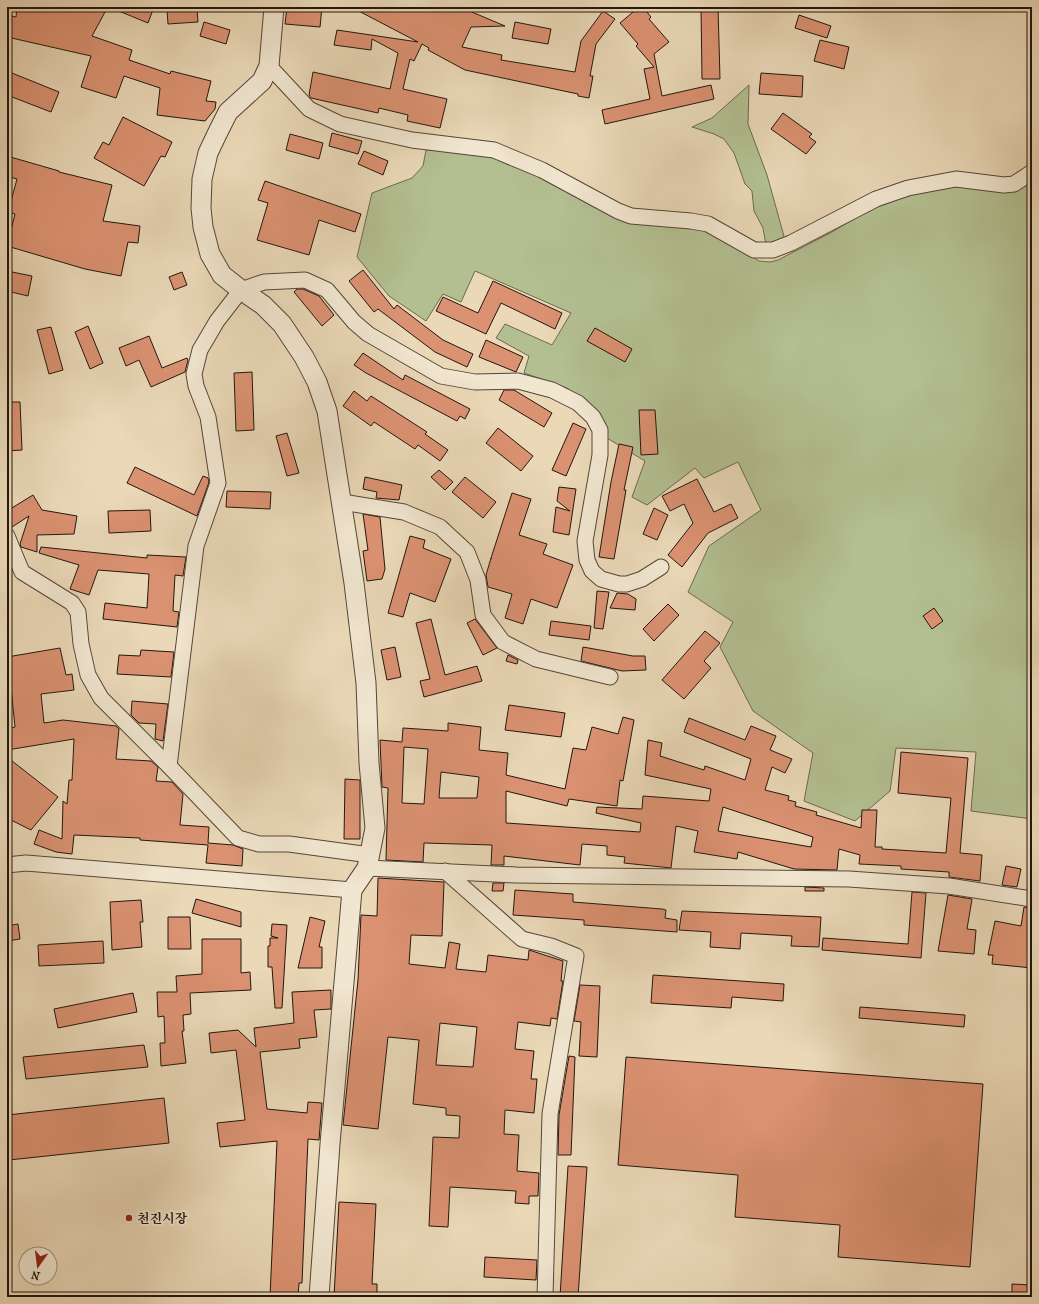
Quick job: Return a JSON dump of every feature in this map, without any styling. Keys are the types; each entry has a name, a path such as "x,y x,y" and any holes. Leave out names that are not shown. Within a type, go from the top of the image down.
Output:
{"street":[{"path":"274,7 268,66 262,81 228,112 208,153 202,179 201,208 203,226 210,254 222,275 263,305 282,324 304,357 317,382 327,412 342,502 366,683 369,762 375,828 369,862 352,890 330,1137 319,1297"},
{"path":"268,66 309,109 340,124 412,140 494,150 542,170 632,216 691,220 708,224 754,250 773,250 791,243 876,199 908,188 956,179 1004,185 1014,184 1032,172"},
{"path":"169,766 196,546 218,483 208,416 196,386 194,374 200,350 217,321 241,290 264,282 305,280 327,290 354,322 368,334 441,376 475,382 518,381 552,390 578,403 593,417 600,430 600,455 585,541 587,560 592,571 601,579 619,584 627,584 642,580 661,568"},
{"path":"342,502 404,512 440,527 467,552 478,580 483,615 503,642 536,659 610,677"},
{"path":"7,536 22,572 72,603 78,612 81,644 88,675 101,698 238,838 259,844 288,844 369,862 445,871 516,875 849,879 948,886 1032,898"},
{"path":"7,865 26,863 352,890"},
{"path":"445,871 522,939 551,946 576,956 550,1114 545,1297"}],"green space":[{"path":"749,85 748,124 767,175 785,240 766,245 763,228 754,211 752,191 745,184 734,153 724,139 692,127 712,118"},
{"path":"456,149 496,157 563,186 680,225 713,232 759,261 770,262 778,260 832,232 867,211 921,190 1032,180 1032,819 971,811 976,752 896,748 890,791 855,821 804,801 813,753 753,711 720,647 733,622 688,592 709,546 761,510 738,462 704,478 695,468 647,505 632,497 645,461 607,438 595,409 567,388 524,373 529,356 496,338 505,324 552,345 571,313 475,271 461,302 443,294 426,321 389,296 357,257 372,193 412,178 423,166 426,150"}],"building":[{"path":"17,7 96,7 105,12 92,36 132,50 129,60 170,74 171,71 211,81 206,101 216,102 215,109 205,121 157,115 160,88 124,76 116,98 81,87 91,56 7,37 7,15 16,17"},
{"path":"109,7 154,7 148,23"},
{"path":"287,7 322,7 320,27 285,24"},
{"path":"351,7 460,7 505,26 471,27 462,47 502,55 501,60 575,72 581,41 603,11 615,19 596,44 590,76 593,76 589,98 578,96 578,94 465,70 428,50 429,48 422,44 414,61 410,59 403,89 447,99 440,128 407,121 408,115 379,108 378,113 311,98 309,95 313,72 390,89 398,53 372,39 371,50 334,45 337,30 418,42"},
{"path":"639,7 643,7 651,17 649,19 669,42 654,54 662,96 711,85 714,99 605,124 602,110 650,99 644,69 654,67 636,46 638,44 620,23"},
{"path":"701,7 718,7 720,79 702,79"},
{"path":"197,8 198,22 168,24 167,10"},
{"path":"799,15 831,26 827,38 795,28"},
{"path":"204,22 230,30 226,44 200,36"},
{"path":"515,22 551,29 548,44 512,38"},
{"path":"820,40 849,47 844,69 814,61"},
{"path":"7,71 59,92 51,112 7,95"},
{"path":"761,73 803,76 802,97 759,94"},
{"path":"783,113 812,134 809,137 816,142 806,154 771,129"},
{"path":"123,117 172,142 165,157 161,156 144,186 94,158 103,142 109,145"},
{"path":"332,133 362,141 358,154 329,146"},
{"path":"290,134 323,143 319,159 286,150"},
{"path":"364,151 388,161 383,175 358,164"},
{"path":"7,156 59,172 112,185 103,221 140,226 138,243 128,242 121,276 85,269 7,246 15,214 8,212 17,179 7,176"},
{"path":"265,181 361,214 355,232 319,220 309,255 257,240 268,203 258,200"},
{"path":"363,270 394,309 397,305 443,340 473,354 467,367 435,352 378,309 374,312 349,281"},
{"path":"7,271 32,276 28,296 7,291"},
{"path":"182,272 187,285 174,290 169,277"},
{"path":"493,281 562,313 555,329 501,303 486,334 436,311 443,297 478,313"},
{"path":"297,289 303,289 319,296 334,315 322,326 294,292"},
{"path":"88,326 103,363 90,369 75,332"},
{"path":"51,327 63,370 49,374 37,330"},
{"path":"595,328 632,349 625,362 587,341"},
{"path":"149,336 162,368 187,358 188,360 185,372 151,387 139,360 126,366 119,348"},
{"path":"486,340 523,357 516,372 479,357"},
{"path":"363,353 403,380 405,375 470,409 465,419 460,416 457,421 366,373 354,365"},
{"path":"252,372 254,430 236,431 234,373"},
{"path":"504,390 514,390 552,413 544,427 499,400"},
{"path":"354,391 367,401 371,396 427,432 425,434 448,450 440,461 418,445 415,449 374,422 371,426 343,406"},
{"path":"7,402 20,402 22,450 7,451"},
{"path":"639,410 655,410 658,454 641,455"},
{"path":"573,423 586,429 566,476 552,470"},
{"path":"498,428 533,456 521,471 486,443"},
{"path":"287,433 299,473 287,476 276,436"},
{"path":"619,444 633,447 624,490 626,490 614,559 599,557 611,482"},
{"path":"135,467 194,495 203,476 208,478 209,482 197,516 127,483"},
{"path":"439,470 453,482 445,490 431,477"},
{"path":"365,477 402,485 399,500 376,498 377,492 363,489"},
{"path":"465,477 496,502 483,518 452,492"},
{"path":"697,479 714,512 731,504 738,518 708,533 682,567 668,555 693,523 684,504 670,511 662,496"},
{"path":"559,487 576,489 569,535 553,532 556,507 570,511 557,501"},
{"path":"227,491 271,492 270,509 226,507"},
{"path":"512,493 531,499 519,535 547,544 543,554 573,565 557,608 531,599 523,624 505,618 512,594 488,587 486,575"},
{"path":"33,495 42,510 77,516 74,534 37,535 37,552 21,547 20,544 29,516 12,527 7,519 7,511"},
{"path":"654,508 668,515 657,540 643,534"},
{"path":"150,510 151,531 109,533 108,511"},
{"path":"363,514 380,517 385,569 382,579 367,581 363,551 368,550"},
{"path":"410,536 425,540 423,548 451,559 435,602 410,593 403,617 388,613"},
{"path":"41,547 147,558 147,555 186,557 183,576 175,575 173,611 179,612 177,627 103,619 105,603 147,608 149,574 98,570 89,595 70,589 79,565 39,553"},
{"path":"597,591 609,592 603,629 594,628"},
{"path":"617,593 628,594 636,599 635,610 610,608"},
{"path":"668,604 679,615 654,641 643,629"},
{"path":"934,608 943,621 932,629 923,616"},
{"path":"431,619 445,675 477,666 482,681 424,697 420,681 430,679 416,623"},
{"path":"475,619 497,648 483,655 467,623"},
{"path":"551,621 591,626 589,640 549,635"},
{"path":"705,631 720,643 704,661 711,668 684,699 662,680"},
{"path":"395,647 401,677 387,680 381,650"},
{"path":"583,647 633,656 645,656 646,670 622,671 581,661"},
{"path":"60,648 66,675 72,674 74,690 41,694 44,723 63,720 116,726 119,729 116,759 151,761 158,767 156,781 172,782 183,794 180,825 209,827 208,843 233,845 243,849 242,866 206,863 208,845 140,840 140,838 74,835 72,854 56,852 34,844 39,830 62,839 63,801 67,804 69,780 72,780 74,739 7,750 7,729 15,727 9,668 7,669 7,657"},
{"path":"141,650 174,652 171,677 117,674 119,655 140,656"},
{"path":"508,655 518,660 517,664 506,661"},
{"path":"132,701 168,704 163,741 155,739 156,724 139,723 131,715"},
{"path":"509,705 565,713 561,737 505,730"},
{"path":"623,717 634,720 623,781 620,780 617,806 569,799 567,806 506,791 506,823 640,832 641,823 596,813 597,807 642,809 643,796 709,801 711,789 645,775 648,740 662,743 660,756 704,770 705,766 745,780 751,759 684,732 689,718 745,740 751,726 776,736 770,750 792,759 785,773 772,767 765,790 789,796 788,800 796,802 795,806 817,812 816,815 861,828 862,810 877,810 875,847 882,847 882,849 946,853 951,798 898,793 901,752 968,758 960,853 982,855 980,881 949,877 949,872 901,869 901,866 859,864 860,855 839,849 837,870 794,869 738,852 737,859 694,852 698,831 676,826 671,868 624,863 625,857 607,855 607,846 582,844 580,865 504,856 504,865 491,865 492,845 424,843 423,862 386,860 388,788 382,787 380,740 402,742 403,728 448,731 448,723 481,727 479,750 508,753 506,775 565,789 573,748 586,750 592,727 618,734","holes":["404,747 428,749 424,804 402,803","441,772 479,777 477,798 439,798","723,807 813,837 811,847 718,831"]},
{"path":"7,757 58,797 31,830 7,818"},
{"path":"345,779 360,780 360,839 344,839"},
{"path":"1006,866 1021,869 1017,887 1002,885"},
{"path":"378,878 444,882 442,936 411,935 409,964 445,968 449,942 460,944 456,969 486,972 488,955 528,960 529,950 563,961 561,981 563,981 557,1019 551,1018 550,1026 518,1022 515,1049 534,1051 531,1079 537,1079 534,1113 505,1110 504,1134 519,1135 517,1171 539,1173 538,1196 529,1196 529,1204 515,1203 516,1191 450,1187 448,1227 429,1226 433,1137 459,1138 460,1116 446,1115 446,1108 413,1104 419,1040 388,1037 378,1129 343,1125 358,980 361,915 377,916","holes":["440,1023 477,1027 473,1067 436,1065"]},
{"path":"493,883 504,883 503,891 492,891"},
{"path":"805,887 824,888 824,891 805,891"},
{"path":"515,890 573,894 573,902 666,910 665,918 677,920 677,932 584,925 584,920 513,915"},
{"path":"912,892 926,893 921,958 822,950 823,938 908,944"},
{"path":"948,895 972,899 967,929 976,930 974,954 938,951"},
{"path":"196,899 241,912 241,927 192,913"},
{"path":"141,900 143,922 140,922 142,947 112,950 110,902"},
{"path":"1024,907 1032,908 1032,968 992,964 993,955 988,955 995,921 1021,926"},
{"path":"682,911 821,917 819,947 791,946 792,936 741,933 740,949 710,947 711,932 679,930"},
{"path":"168,917 190,917 191,949 168,949"},
{"path":"310,917 325,921 319,947 322,947 322,968 298,968"},
{"path":"18,924 20,939 7,941 7,926"},
{"path":"272,924 287,925 282,1008 275,1008 272,967 268,967 268,946 270,946 270,938 278,938 271,936"},
{"path":"202,939 241,939 241,973 250,972 251,990 190,993 191,1014 183,1015 184,1031 182,1031 186,1063 161,1066 160,1043 165,1043 164,1016 158,1017 157,992 177,992 176,976 202,974"},
{"path":"103,941 104,963 39,966 38,945"},
{"path":"653,975 784,984 783,1001 732,997 731,1008 651,1003"},
{"path":"580,985 600,986 597,1057 579,1056 581,1022 574,1021"},
{"path":"331,990 331,1009 314,1010 317,1037 299,1039 300,1048 260,1052 267,1109 307,1113 308,1102 322,1103 319,1140 308,1139 302,1283 299,1283 298,1297 270,1297 277,1141 220,1147 217,1123 245,1120 236,1050 211,1053 209,1033 238,1030 256,1047 254,1028 294,1023 292,992"},
{"path":"133,993 137,1012 58,1028 54,1009"},
{"path":"860,1007 965,1015 964,1027 859,1018"},
{"path":"144,1045 148,1067 26,1079 23,1057"},
{"path":"569,1056 575,1057 571,1155 558,1155 559,1115"},
{"path":"626,1057 983,1084 970,1267 838,1257 840,1225 735,1217 738,1175 618,1165"},
{"path":"164,1098 169,1143 9,1160 7,1115"},
{"path":"568,1166 587,1167 578,1297 560,1297"},
{"path":"339,1202 376,1204 372,1284 377,1284 377,1297 334,1297"},
{"path":"485,1257 537,1260 536,1280 484,1277"},
{"path":"1012,1284 1032,1285 1032,1297 1012,1297"}],"place":[{"name":"천진시장","path":"129,1218"}]}
